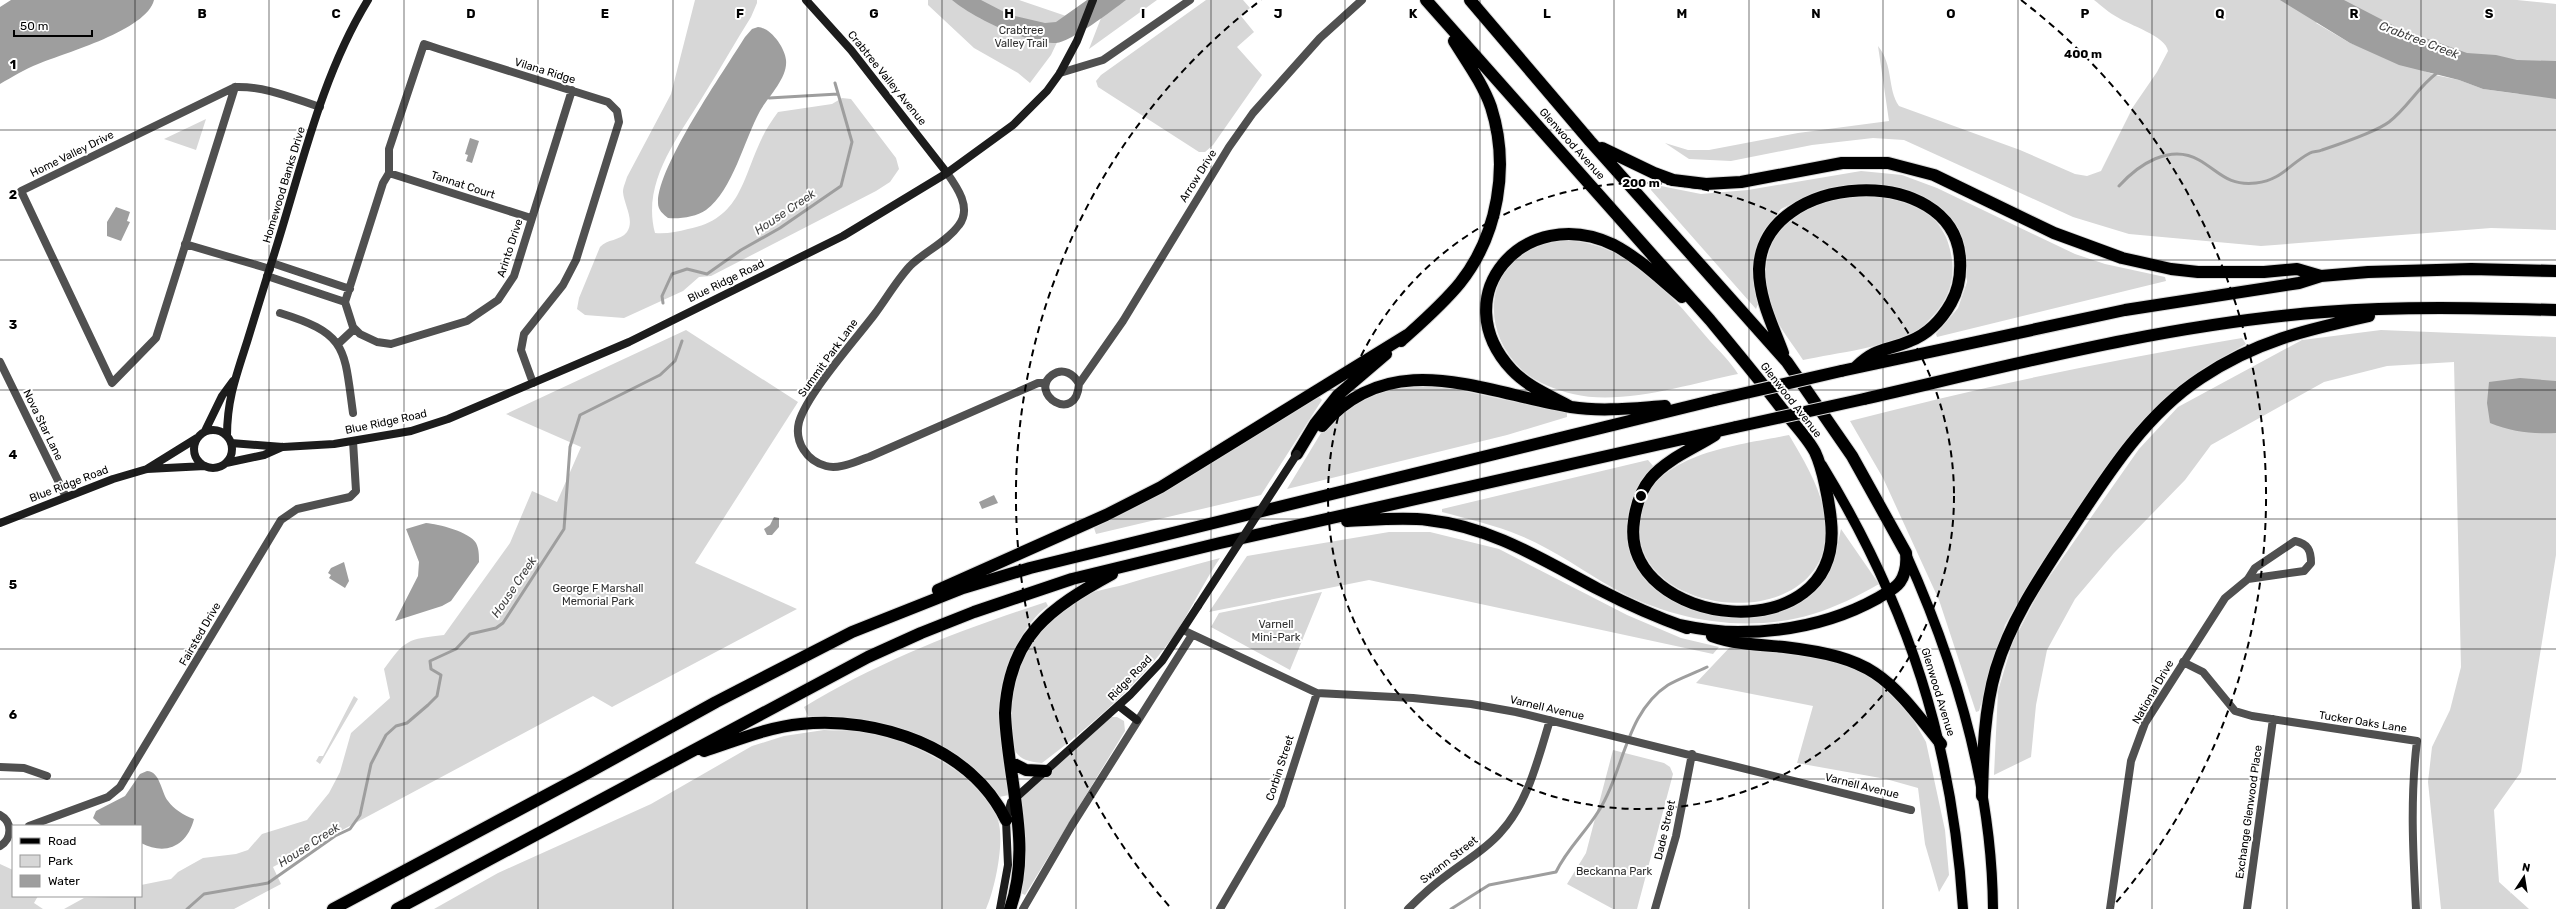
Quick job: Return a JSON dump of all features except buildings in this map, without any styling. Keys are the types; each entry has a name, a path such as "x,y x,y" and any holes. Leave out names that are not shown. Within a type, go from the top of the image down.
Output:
{"highway":[{"name":"Glenwood Avenue","path":"1426,0 1710,320 1759,380 1815,453"},
{"name":"Glenwood Avenue","path":"1470,0 1590,140 1787,362 1852,456 1906,553"},
{"path":"1297,454 1315,424 1338,395 1431,315 1469,270 1489,230 1496,203 1500,177 1498,140 1491,107 1473,71 1439,16"},
{"path":"1590,140 1643,168 1673,180 1690,183 1741,182 1842,163 1888,162 1934,175 2054,233 2122,258 2170,269 2198,272 2264,272 2298,269 2321,276"},
{"path":"1787,362 1764,304 1760,281 1762,253 1776,225 1792,211 1807,202 1840,192 1876,191 1910,197 1930,208 1952,233 1960,256 1958,287 1947,310 1924,333 1910,341 1869,354 1856,366"},
{"path":"1571,407 1522,380 1506,363 1493,341 1488,307 1490,288 1503,263 1519,248 1542,237 1568,235 1598,240 1613,245 1637,260 1710,320"},
{"path":"894,613 963,588 1030,568 1856,366 2125,310 2299,283 2321,276 2424,270 2556,271"},
{"path":"1982,796 1988,703 1996,668 2013,625 2032,590 2086,506 2136,440 2175,398 2199,379 2238,356 2270,341 2301,331 2397,309"},
{"path":"397,909 680,758 781,702 921,633 1017,596 1126,566 1730,428 2075,351 2202,326 2324,312 2397,309 2556,310"},
{"path":"333,909 785,666 972,573 1106,515 1161,487 1407,335"},
{"path":"1297,454 1332,415 1346,403 1369,389 1395,381 1439,380 1571,407 1599,409 1689,406"},
{"path":"1730,428 1656,472 1638,501 1633,526 1635,548 1648,573 1664,588 1700,605 1737,611 1772,608 1798,598 1819,577 1829,554 1832,529 1828,499 1815,453"},
{"path":"1320,522 1428,520 1482,532 1539,555 1598,589 1646,612 1680,626 1720,639 1819,652 1862,665 1883,677 1899,692 1941,744"},
{"path":"1680,626 1738,632 1800,626 1836,617 1889,591 1900,582 1904,574 1906,553"},
{"path":"1010,909 1015,896 1018,868 1016,797 1006,729 1006,697 1015,660 1021,648 1038,626 1063,602 1126,566"},
{"path":"680,758 777,728 800,724 836,722 871,726 923,743 955,763 998,803 1006,820"},
{"path":"1010,762 1026,770 1046,771"}],"main road":[{"name":"Homewood Banks Drive","path":"230,440 227,419 233,381 270,270 320,107 341,46 368,0"},
{"name":"Crabtree Valley Avenue","path":"806,0 850,50 947,173"},
{"name":"Blue Ridge Road","path":"230,440 283,447 353,441 411,431 448,420 629,342 792,262 850,232 947,173 1013,125 1047,91 1060,73 1070,56 1093,0"},
{"name":"Homewood Banks Drive","path":"205,431 222,396 233,381"},
{"path":"216,430 230,440 231,454 226,463 216,468 205,466 195,454 197,438 205,431 216,430"},
{"name":"Blue Ridge Road","path":"0,523 114,479 146,469 197,438"},
{"name":"Blue Ridge Road","path":"226,463 264,455 283,447"},
{"name":"Glenwood Avenue","path":"1815,453 1844,500 1889,591 1908,638 1941,744 1955,824 1964,909"},
{"name":"Ridge Road","path":"1000,909 1008,865 1006,820 1009,807 1016,797 1119,706 1162,661 1297,454"},
{"name":"Blue Ridge Road","path":"146,469 205,466"},
{"name":"Glenwood Avenue","path":"1906,553 1929,604 1950,663 1963,707 1982,796 1993,909"},
{"path":"1119,706 1137,720"}],"street":[{"path":"1060,73 1102,60 1190,0"},
{"name":"Arrow Drive","path":"1046,384 1050,398 1062,405 1072,402 1079,394 1079,384 1123,321 1229,147 1253,113 1320,38 1362,0"},
{"name":"Vilana Ridge","path":"346,302 383,183 389,173 389,149 424,44 612,104 617,111 619,122 573,267 563,285 524,334 521,350 533,383"},
{"path":"235,87 250,86 320,107"},
{"name":"Home Valley Drive","path":"235,87 156,338 112,383 21,191 235,87"},
{"name":"Arinto Drive","path":"354,329 370,340 390,344 456,325 483,312 498,300 512,280 572,90"},
{"name":"Tannat Court","path":"389,173 531,218"},
{"name":"Summit Park Lane","path":"947,173 960,192 964,209 959,225 909,267 812,397 799,422 799,440 806,455 817,464 830,467 844,465 869,457 1038,383 1046,384"},
{"path":"185,244 270,270 350,289"},
{"path":"270,270 346,302 354,329 339,343"},
{"path":"280,313 316,326 339,343 346,364 353,413"},
{"name":"Nova Star Lane","path":"1,367 66,497"},
{"path":"1046,384 1051,376 1059,372 1068,372 1075,376 1079,384"},
{"name":"Fairsted Drive","path":"32,825 108,797 120,787 281,520 297,509 350,497 356,491 353,441"},
{"name":"National Drive","path":"2110,909 2131,761 2145,723 2225,598 2248,578 2255,568 2295,541 2305,543 2312,552 2311,563 2304,571 2248,578"},
{"name":"Varnell Avenue","path":"1182,630 1317,693 1413,698 1471,704 1550,720 1692,754 1911,810"},
{"path":"1024,909 1068,832 1137,720 1192,635"},
{"name":"Tucker Oaks Lane","path":"2183,662 2203,672 2235,711 2252,716 2417,741 2412,785 2411,836 2416,909"},
{"name":"Corbin Street","path":"1220,909 1281,805 1317,693"},
{"name":"Exchange Glenwood Place","path":"2247,909 2273,719"},
{"name":"Swann Street","path":"1408,909 1448,874 1472,859 1500,833 1522,802 1535,769 1550,720"},
{"name":"Dade Street","path":"1656,909 1676,836 1692,754"},
{"path":"0,767 24,768 47,776"},
{"path":"0,815 8,823 11,829 6,841 0,846"}],"green space":[{"path":"695,0 757,0 757,3 751,17 665,159 653,195 652,214 655,233 676,232 706,224 719,216 729,207 744,182 755,153 769,125 778,112 832,104 842,98 851,99 896,158 899,169 890,182 876,191 711,276 699,277 683,291 624,318 585,315 577,309 579,298 600,247 603,244 624,235 629,227 630,217 623,192 624,186 627,177 671,94"},
{"name":"Crabtree Valley Trail","path":"928,0 1019,0 1069,17 1051,55 1030,83 1018,73 974,48 928,5"},
{"path":"1108,0 1157,0 1089,49"},
{"path":"1206,0 1243,0 1250,8 1241,16 1254,32 1237,47 1262,75 1213,145 1205,152 1199,152 1098,87 1096,81 1101,75"},
{"path":"2094,0 2517,0 2556,4 2556,230 2491,228 2261,246 2129,234 2073,217 1904,140 1873,138 1812,145 1731,161 1689,159 1665,143 1688,150 1709,150 1798,133 1889,121 1878,46 1889,69 1893,92 1899,106 2020,150 2075,174 2087,176 2101,171 2133,107 2157,72 2168,51 2161,40 2114,15","holes":["2329,12 2337,17 2524,71 2519,94 2483,89 2459,80 2435,75 2350,43 2316,23"]},
{"path":"206,119 196,150 164,139"},
{"path":"1861,171 1902,175 1937,188 2075,254 2105,264 2165,277 2166,281 1937,337 1936,334 1958,308 1967,282 1964,243 1946,212 1919,195 1891,186 1864,185 1820,190 1781,209 1762,233 1753,274 1758,304 1756,309 1651,190 1651,184 1701,194 1748,190"},
{"path":"1867,195 1911,205 1928,214 1935,220 1946,237 1950,248 1953,270 1949,290 1939,309 1925,325 1906,336 1878,345 1803,360 1776,319 1770,304 1766,288 1766,271 1768,256 1773,241 1782,227 1793,216 1808,207 1829,200"},
{"path":"1565,240 1589,244 1610,251 1630,261 1648,274 1680,306 1738,374 1634,396 1592,397 1573,394 1553,388 1526,374 1508,354 1499,337 1495,319 1494,301 1498,284 1507,268 1520,255 1538,244"},
{"name":"George F Marshall Memorial Park","path":"686,330 798,402 695,563 797,609 612,707 593,696 273,867 281,884 234,909 64,909 84,898 142,897 142,885 171,879 178,872 203,858 236,854 248,850 262,834 307,820 329,793 340,772 351,733 390,698 384,669 391,659 402,647 414,640 444,635 510,543 532,491 557,502 581,447 506,414"},
{"path":"2381,330 2556,337 2556,555 2521,772 2494,810 2499,882 2529,909 2441,909 2428,782 2432,747 2450,710 2461,667 2454,362 2387,366 2324,382 2211,445 2185,480 2114,553 2075,599 2047,650 2036,705 2031,757 1994,775 1998,691 2012,644 2040,590 2139,449 2178,407 2302,340"},
{"path":"2242,338 2246,344 2204,368 2164,400 2074,516 2038,568 2005,625 1979,711 1976,712 1939,600 1883,478 1850,421 2045,375 2144,355"},
{"path":"1436,385 1567,413 1567,417 1507,435 1287,489 1324,428 1353,403 1393,386"},
{"path":"1318,396 1322,400 1261,495 1096,534 1094,528 1159,495"},
{"path":"1789,435 1815,482 1820,495 1826,522 1826,535 1816,567 1793,589 1763,600 1728,602 1694,595 1665,579 1645,555 1639,523 1645,500 1657,481 1675,467 1696,457 1720,449"},
{"path":"1648,460 1654,467 1638,487 1633,497 1628,518 1629,542 1636,563 1644,578 1649,584 1665,596 1685,606 1708,612 1732,615 1755,614 1778,610 1798,602 1815,590 1821,583 1826,576 1832,561 1841,529 1879,584 1830,608 1788,620 1763,623 1711,621 1660,609 1613,588 1533,541 1482,522 1442,512 1442,509"},
{"path":"1389,532 1430,532 1499,549 1627,615 1681,638 1719,647 1713,654 1369,580 1209,612 1247,556"},
{"path":"1220,558 1173,637 1129,689 1078,735 1042,763 1021,758 1015,750 1011,729 1013,694 1022,661 1039,632 1065,608 1083,596"},
{"name":"Varnell Mini-Park","path":"1322,592 1290,670 1211,627 1219,613"},
{"path":"1046,602 1048,606 1039,613 1019,641 1010,659 1004,678 1000,716 1003,755 1009,795 999,797 957,760 913,734 890,726 865,720 808,716 804,707 832,690 891,661 983,623"},
{"path":"1731,646 1802,654 1858,667 1901,698 1926,742 1945,830 1949,875 1939,892 1925,844 1918,788 1886,779 1797,763 1813,706 1696,683"},
{"path":"354,696 358,699 320,764 316,761 319,756 323,756"},
{"path":"1111,717 1117,717 1124,721 1125,731 1025,895 1019,892 1021,798"},
{"path":"824,730 863,731 900,741 942,761 978,788 990,804 998,820 1000,829 1000,852 996,878 986,909 434,909 498,873 651,804 752,746 784,736"},
{"name":"Beckanna Park","path":"1613,750 1664,763 1670,767 1673,774 1637,909 1613,909 1567,884 1586,853"},
{"path":"0,864 12,870 12,897 37,897 34,903 43,909 0,909"}],"water":[{"path":"11,0 154,0 148,11 137,21 121,31 85,47 33,66 0,84 0,7"},
{"path":"952,0 981,0 1010,15 1045,23 1056,22 1087,0 1126,0 1081,32 1056,43 1031,40 1001,29 961,7"},
{"name":"Crabtree Creek","path":"2280,0 2344,0 2400,29 2467,53 2496,55 2517,60 2556,61 2556,99 2483,89 2459,80 2399,65 2350,43"},
{"path":"758,27 768,31 776,39 783,50 786,60 784,74 777,87 760,111 731,178 724,190 706,210 698,214 683,218 668,218 660,210 658,203 661,187 668,167 693,119 745,37 752,29"},
{"path":"470,138 479,141 472,163 466,161 468,155 465,154"},
{"path":"116,207 130,212 127,221 130,222 121,241 107,236 107,222"},
{"path":"2520,378 2556,381 2556,433 2522,432 2490,423 2487,403 2489,382"},
{"path":"994,495 998,503 982,509 979,502"},
{"path":"774,517 779,518 779,527 772,535 767,535 764,529 770,525"},
{"path":"426,523 453,529 473,539 478,548 479,562 451,601 442,606 395,621 418,576 419,562 406,529"},
{"path":"344,562 349,581 345,588 329,578 331,575 328,573 331,568"},
{"path":"147,771 155,774 168,801 173,807 194,819 186,836 181,842 174,846 159,849 142,843 142,825 101,825 93,818 96,811 125,796 140,774"}],"waterway":[{"path":"2119,186 2145,164 2166,155 2177,154 2188,155 2199,160 2224,177 2238,182 2256,183 2272,179 2311,152 2320,151 2357,138 2383,126 2396,116 2424,84 2437,73"},
{"name":"House Creek","path":"663,303 662,296 672,274 687,269 707,274 741,250 780,228 841,186 852,142 835,83"},
{"path":"769,98 838,94"},
{"name":"House Creek","path":"187,909 204,894 268,883 335,836 350,829 360,815 371,764 386,735 396,726 407,723 437,696 441,675 431,669 430,661 456,649 470,634 496,628 503,623 564,529 570,447 580,415 660,375 675,361 682,341"},
{"path":"1451,909 1489,885 1556,872 1565,856 1593,820 1607,796 1634,727 1643,711 1654,697 1668,685 1707,667"}]}
